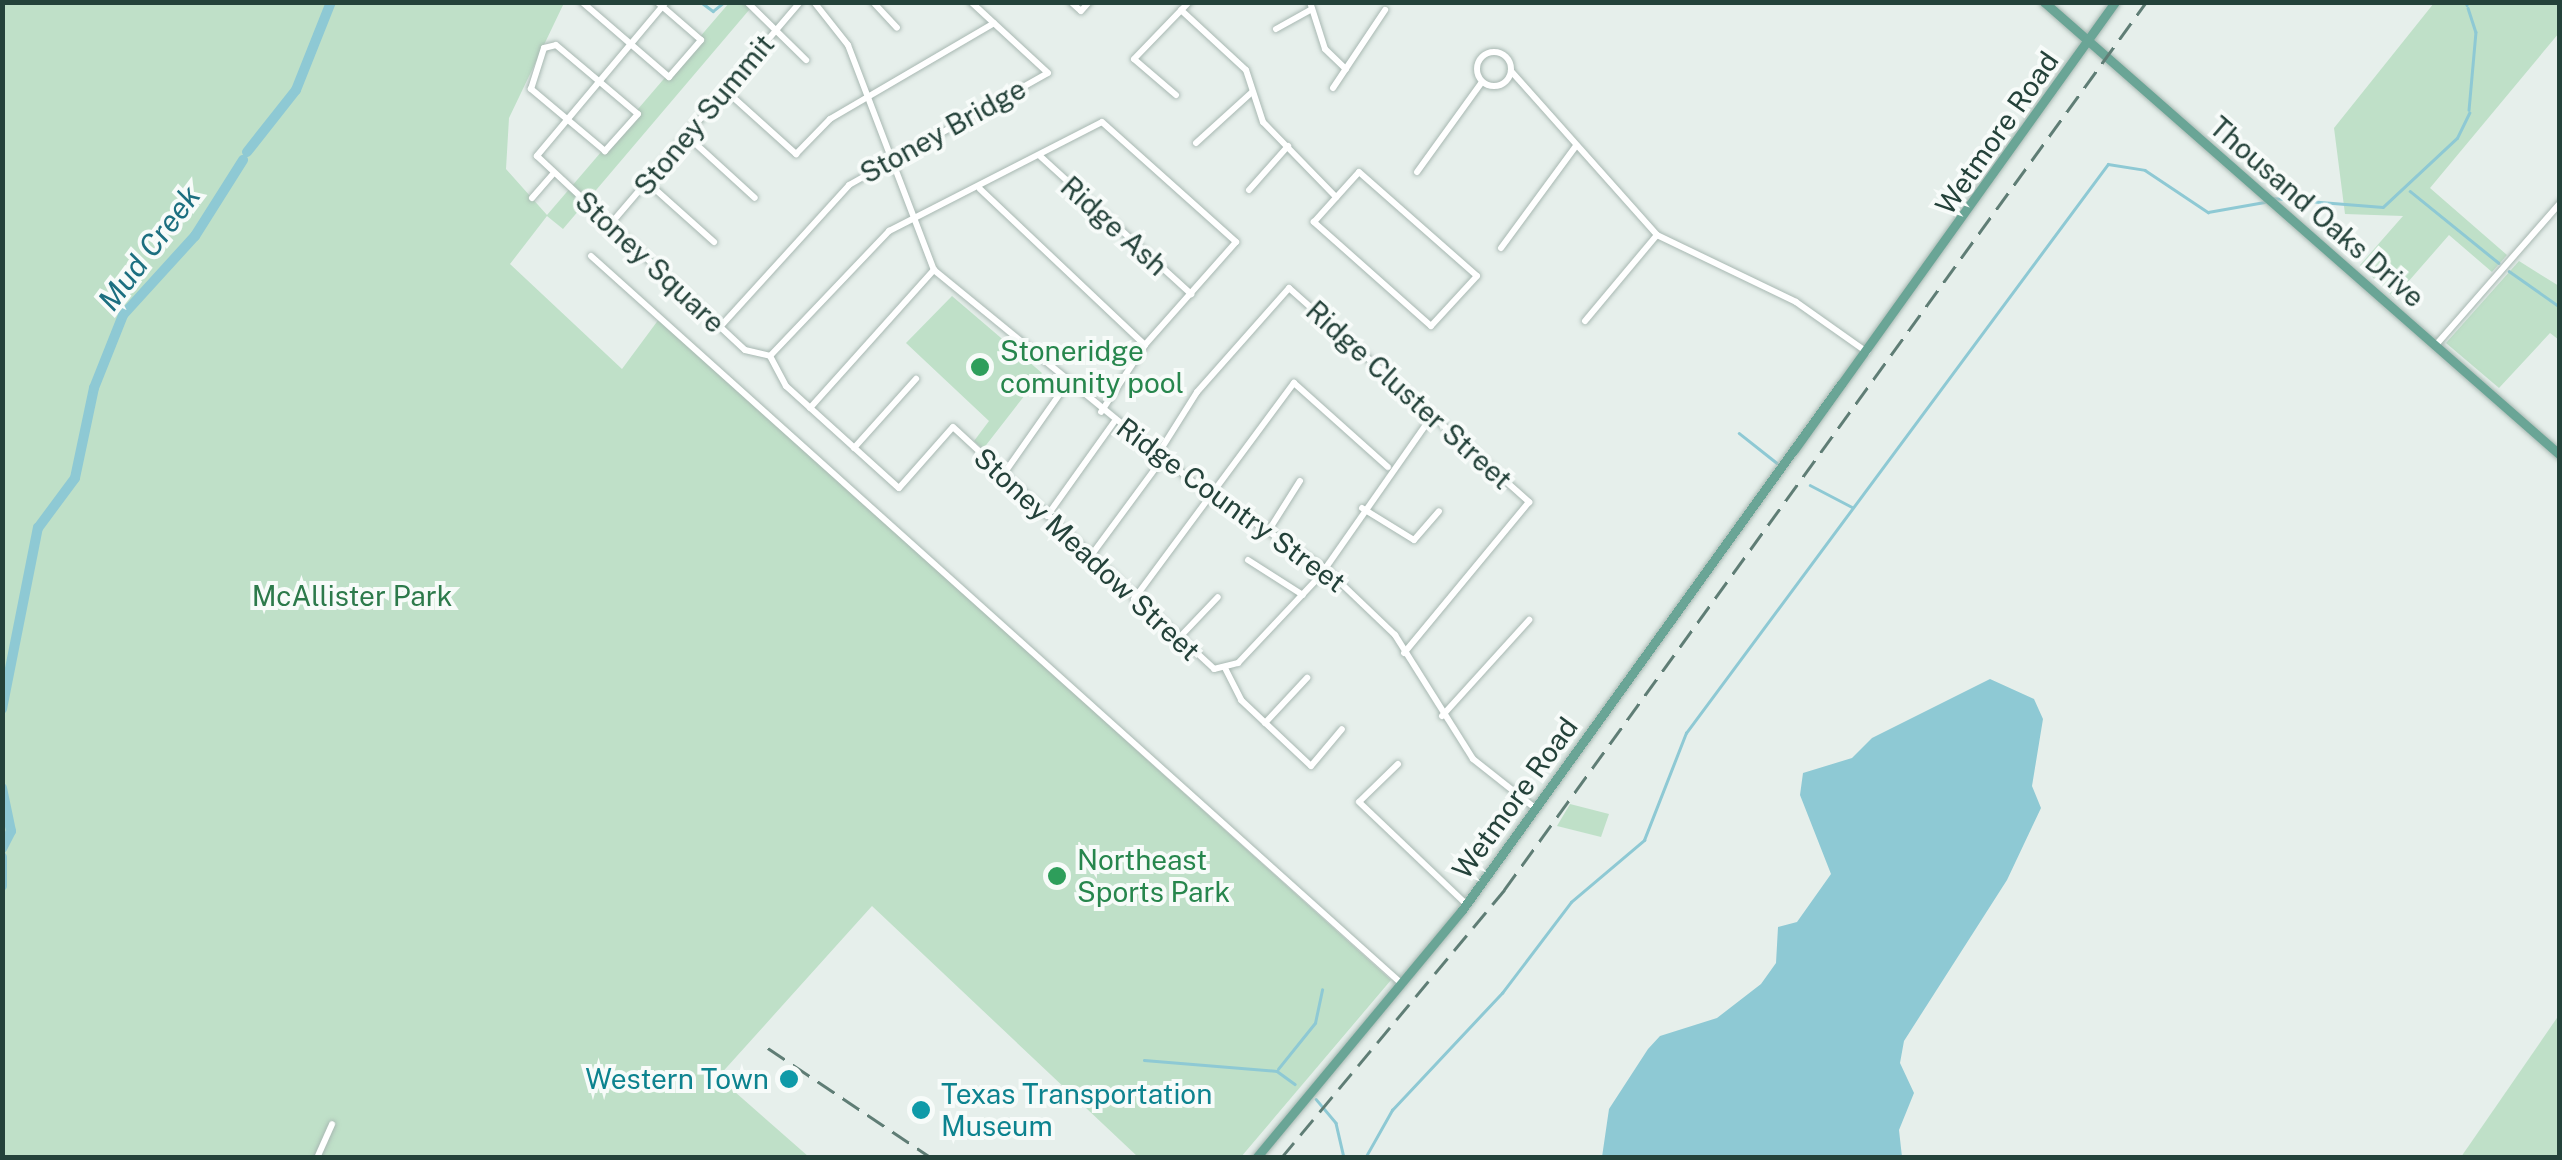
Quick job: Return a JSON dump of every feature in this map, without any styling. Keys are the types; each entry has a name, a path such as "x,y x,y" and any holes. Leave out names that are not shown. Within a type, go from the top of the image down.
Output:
{"main road":[{"name":"Thousand Oaks Drive","path":"2044,2 2560,456"},
{"name":"Wetmore Road","path":"1256,1158 1466,904 1867,352 2115,2"}],"street":[{"path":"566,118 630,44 662,4 701,40 670,77 630,44 582,2"},
{"path":"747,2 778,28 806,60"},
{"name":"Stoney Summit","path":"608,227 800,2"},
{"name":"Ridge Country Street","path":"814,2 843,35 909,223 934,270 1114,422 1212,495 1325,568 1404,653 1442,716 1480,767 1535,808"},
{"path":"873,2 897,28"},
{"path":"725,90 796,154 866,99 994,23 971,2"},
{"path":"1071,2 1081,11 1089,2"},
{"path":"1176,96 1134,59 1188,2"},
{"path":"1276,29 1311,6 1325,50 1346,70"},
{"path":"1182,10 1246,70 1263,122 1336,197"},
{"path":"1333,88 1385,10"},
{"name":"Stoney Bridge","path":"720,327 849,185 1048,73 994,23"},
{"path":"548,44 598,81 638,114 605,150 530,86 548,44"},
{"path":"1482,82 1476,68 1487,52 1502,54 1511,70 1656,235 1796,302 1867,352"},
{"path":"1482,82 1498,86 1511,70"},
{"path":"1417,172 1482,82"},
{"path":"1196,143 1252,92"},
{"name":"Stoney Square","path":"566,118 537,156 581,203 720,327 751,353 770,356"},
{"path":"916,379 854,448 810,408 770,356 884,236 1102,122 1236,242 1145,345 1101,412"},
{"path":"686,136 754,198"},
{"path":"1249,190 1288,146"},
{"path":"1501,248 1576,146"},
{"name":"Ridge Ash","path":"1040,156 1190,294"},
{"path":"1359,172 1477,276 1431,326 1314,222 1336,197 1359,172"},
{"path":"532,198 554,173"},
{"path":"647,182 714,242"},
{"path":"980,189 1145,345"},
{"path":"2434,346 2560,203"},
{"path":"1585,321 1656,235"},
{"path":"591,256 1401,982"},
{"path":"810,408 934,270"},
{"name":"Ridge Cluster Street","path":"1160,456 1197,392 1289,288 1528,502 1404,653"},
{"path":"1134,598 1294,383 1388,467"},
{"path":"1003,475 1066,385"},
{"path":"1342,729 1311,766 1265,723 1225,668 1303,595 1325,568 1388,467 1432,416"},
{"path":"1047,516 1114,422"},
{"name":"Stoney Meadow Street","path":"854,448 899,488 954,427 1202,664 1225,668"},
{"path":"1090,557 1160,456"},
{"path":"1269,530 1300,481"},
{"path":"1362,508 1414,540 1439,511"},
{"path":"1248,560 1303,595"},
{"path":"1177,640 1218,597"},
{"path":"1442,716 1530,620"},
{"path":"1265,723 1307,678"},
{"path":"1398,764 1359,802 1466,904"},
{"path":"317,1158 332,1124"}],"green space":[{"name":"McAllister Park","path":"3,3 564,3 509,118 506,169 547,215 729,3 755,3 563,229 547,216 510,264 622,369 659,319 1391,980 1241,1157 1138,1157 872,906 718,1077 809,1157 3,1157"},
{"path":"2434,3 2559,3 2559,33 2430,188 2507,255 2492,272 2449,235 2394,298 2360,265 2403,216 2345,214 2334,128"},
{"path":"2519,261 2559,286 2559,340 2550,333 2499,388 2446,343"},
{"path":"952,296 1042,373 983,449 974,441 989,421 906,343"},
{"path":"1570,804 1609,814 1601,837 1557,826"},
{"path":"2559,1015 2559,1157 2461,1157"}],"water":[{"path":"1990,679 2034,699 2043,719 2032,786 2041,808 2007,880 1904,1041 1900,1063 1914,1093 1899,1130 1902,1157 1602,1157 1609,1109 1648,1049 1660,1036 1717,1018 1761,984 1776,963 1778,927 1797,922 1831,874 1800,795 1803,773 1852,758 1872,738"}],"waterway":[{"name":"Mud Creek","path":"247,152 296,90 331,2"},
{"path":"701,2 713,11 724,2"},
{"path":"2468,8 2476,32 2469,110"},
{"path":"2271,198 2383,207 2457,138 2469,113"},
{"name":"Mud Creek","path":"2,709 38,528 75,478 94,388 123,315 195,236 243,160"},
{"path":"1365,1158 1392,1110 1502,993 1571,902 1644,840 1686,733 2108,164 2145,170 2208,212 2264,202"},
{"path":"2410,191 2499,263"},
{"path":"2509,271 2560,307"},
{"path":"1739,433 1777,463"},
{"path":"1810,485 1852,507"},
{"name":"Mud Creek","path":"2,788 11,831 2,849"},
{"name":"Mud Creek","path":"2,857 2,886"},
{"path":"1278,1069 1315,1023 1322,990"},
{"path":"1144,1060 1277,1071 1295,1084"},
{"path":"1316,1099 1336,1123 1344,1158"}],"railway":[{"path":"1281,1158 1504,890 2146,2"},
{"path":"768,1048 932,1158"}],"place":[{"name":"Stoneridge comunity pool","path":"980,367"},
{"name":"Northeast Sports Park","path":"1057,876"},
{"name":"Western Town","path":"789,1079"},
{"name":"Texas Transportation Museum","path":"921,1110"}]}
